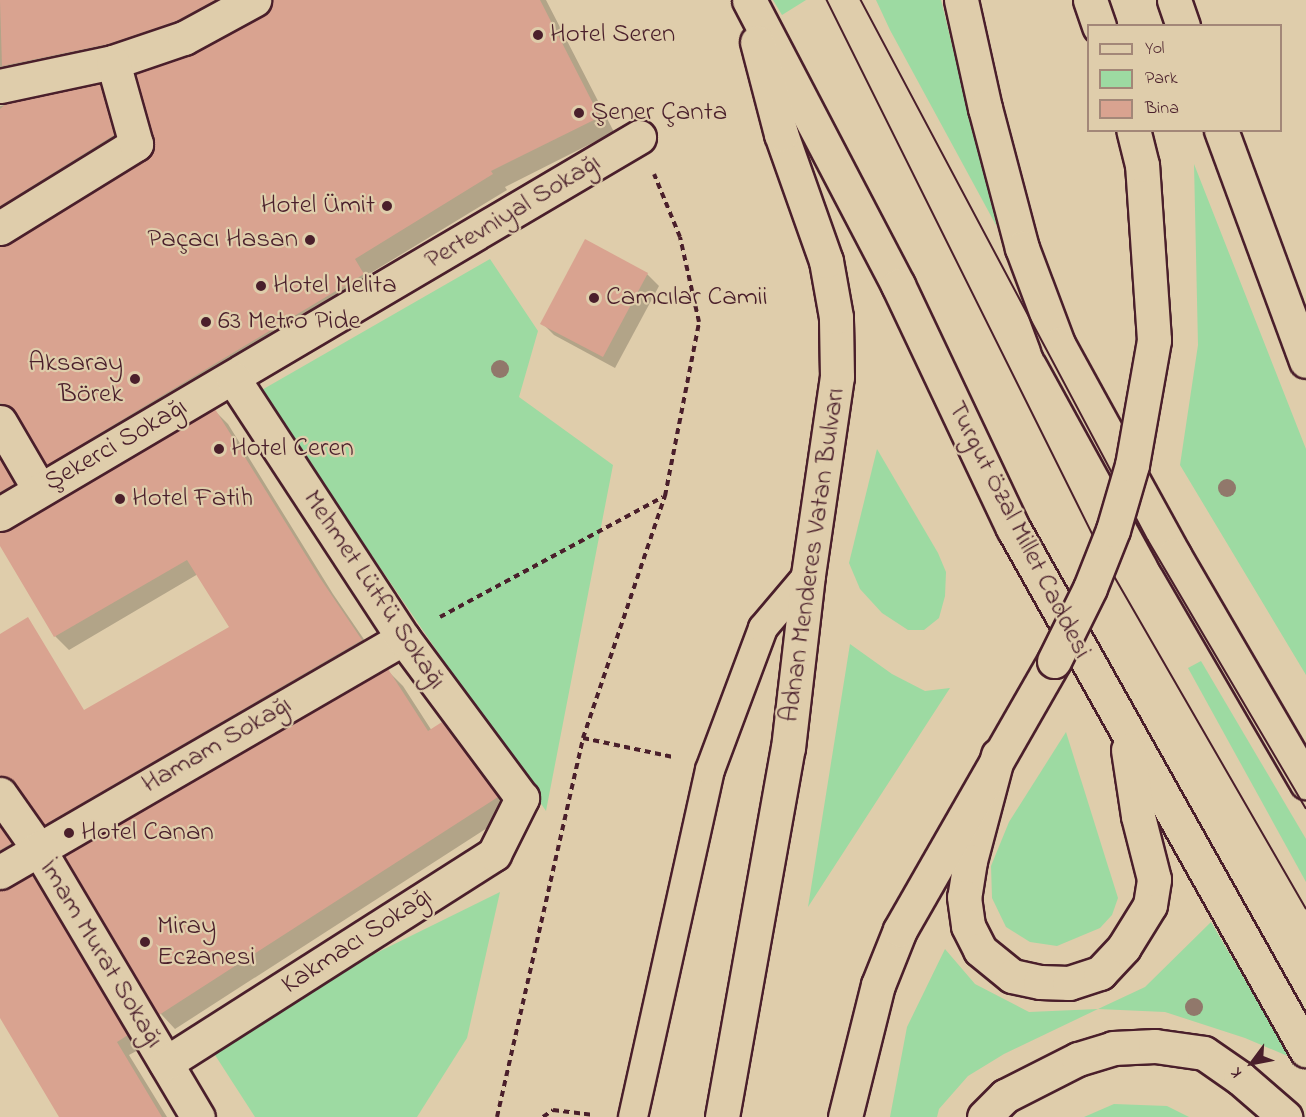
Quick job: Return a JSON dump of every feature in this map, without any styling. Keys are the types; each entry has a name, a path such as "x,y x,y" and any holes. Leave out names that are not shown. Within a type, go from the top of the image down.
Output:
{"main road":[{"path":"0,86 113,62 184,38 254,0"},
{"name":"Adnan Menderes Vatan Bulvarı","path":"722,1117 788,748 808,575 837,377 836,317 826,261 781,134 748,0"},
{"name":"Turgut Özal Millet Caddesi","path":"748,0 898,285 1013,528 1306,1050"},
{"path":"961,0 985,108 1022,248 1058,344 1174,555 1306,782"},
{"path":"1090,0 1098,24"},
{"path":"1174,0 1182,24"},
{"path":"0,228 136,144 113,62"},
{"path":"845,1117 878,986 900,930 998,755 1031,705 1054,662 1090,588 1113,530 1132,465 1154,340 1142,165 1134,132"},
{"path":"1222,132 1306,361"},
{"name":"Pertevniyal Sokağı","path":"233,378 639,137"},
{"name":"Şekerci Sokağı","path":"0,514 39,489 233,378"},
{"name":"Mehmet Lütfü Sokağı","path":"233,378 403,638 522,798"},
{"path":"0,422 39,489"},
{"name":"Hamam Sokağı","path":"0,872 403,638"},
{"path":"998,755 968,870 964,897 968,926 980,950 1012,976 1040,982 1069,983 1100,973 1124,947 1150,905 1154,879 1138,816 1125,731"},
{"name":"İmam Murat Sokağı","path":"0,794 38,848 198,1117"},
{"name":"Kakmacı Sokağı","path":"166,1063 494,854 522,798"},
{"path":"984,1117 1005,1096 1078,1059 1113,1048 1155,1046 1204,1053 1240,1078 1285,1117"}],"lane":[{"path":"633,1117 710,770 763,628 808,575"}],"path":[{"path":"497,1117 583,738 665,496 699,322 680,237 639,137"},
{"path":"403,638 665,496"},
{"path":"583,738 671,756 710,770"},
{"path":"543,1117 553,1110 606,1116"}],"green space":[{"path":"773,0 806,0 782,15"},
{"path":"876,0 941,0 997,227 890,30"},
{"path":"1194,164 1306,449 1306,675 1180,465 1198,345"},
{"path":"490,259 538,331 519,397 613,465 546,811 260,391"},
{"path":"877,449 938,553 946,572 945,596 939,618 924,630 908,630 882,613 860,589 849,563"},
{"path":"850,644 892,674 925,691 950,688 808,907"},
{"path":"1201,661 1306,839 1306,882 1188,668"},
{"path":"1066,732 1118,898 1112,915 1100,928 1057,946 1030,942 1006,927 992,898 991,866 1009,822"},
{"path":"500,892 467,1038 417,1117 255,1117 204,1038"},
{"path":"1211,922 1290,1057 1245,1038 1165,1012 1098,1009 1145,987"},
{"path":"945,949 975,984 1029,1012 1098,1009 1004,1054 968,1076 939,1109 937,1117 890,1117 907,1027"},
{"path":"1114,1104 1167,1106 1189,1117 1084,1117"}],"building":[{"path":"0,0 215,0 176,21 108,44 2,66"},
{"path":"273,0 540,0 600,117 491,171 493,174 355,259 364,274 47,465 16,413 10,406 0,403 0,247 10,244 146,160 153,151 154,139 136,74 193,54 263,16 270,9"},
{"path":"100,84 114,135 0,206 0,109 6,104"},
{"name":"Camcılar Camii","path":"585,239 648,273 603,357 540,324"},
{"path":"215,409 320,578 362,640 44,825 15,783 0,776 0,634 28,617 84,710 229,627 187,560 54,637 0,546 0,533 10,530"},
{"path":"0,459 14,484 0,492"},
{"path":"388,669 428,731 442,722 498,797 159,1015 65,856"},
{"path":"0,827 12,843 0,850"},
{"path":"32,875 128,1035 117,1042 162,1117 59,1117 0,1018 0,891"}],"tram line":[{"path":"827,0 1109,567 1306,908"},
{"path":"861,0 1148,540 1306,808"}],"place":[{"name":"Hotel Seren","path":"538,35"},
{"name":"Şener Çanta","path":"579,113"},
{"name":"Hotel Ümit","path":"387,206"},
{"name":"Paçacı Hasan","path":"310,240"},
{"name":"Hotel Melita","path":"261,286"},
{"name":"Camcılar Camii","path":"594,298"},
{"name":"63 Metro Pide","path":"206,322"},
{"name":"Aksaray Börek","path":"135,379"},
{"name":"Hotel Ceren","path":"219,449"},
{"name":"Hotel Fatih","path":"120,499"},
{"name":"Hotel Canan","path":"69,833"},
{"name":"Miray Eczanesi","path":"145,942"}]}
